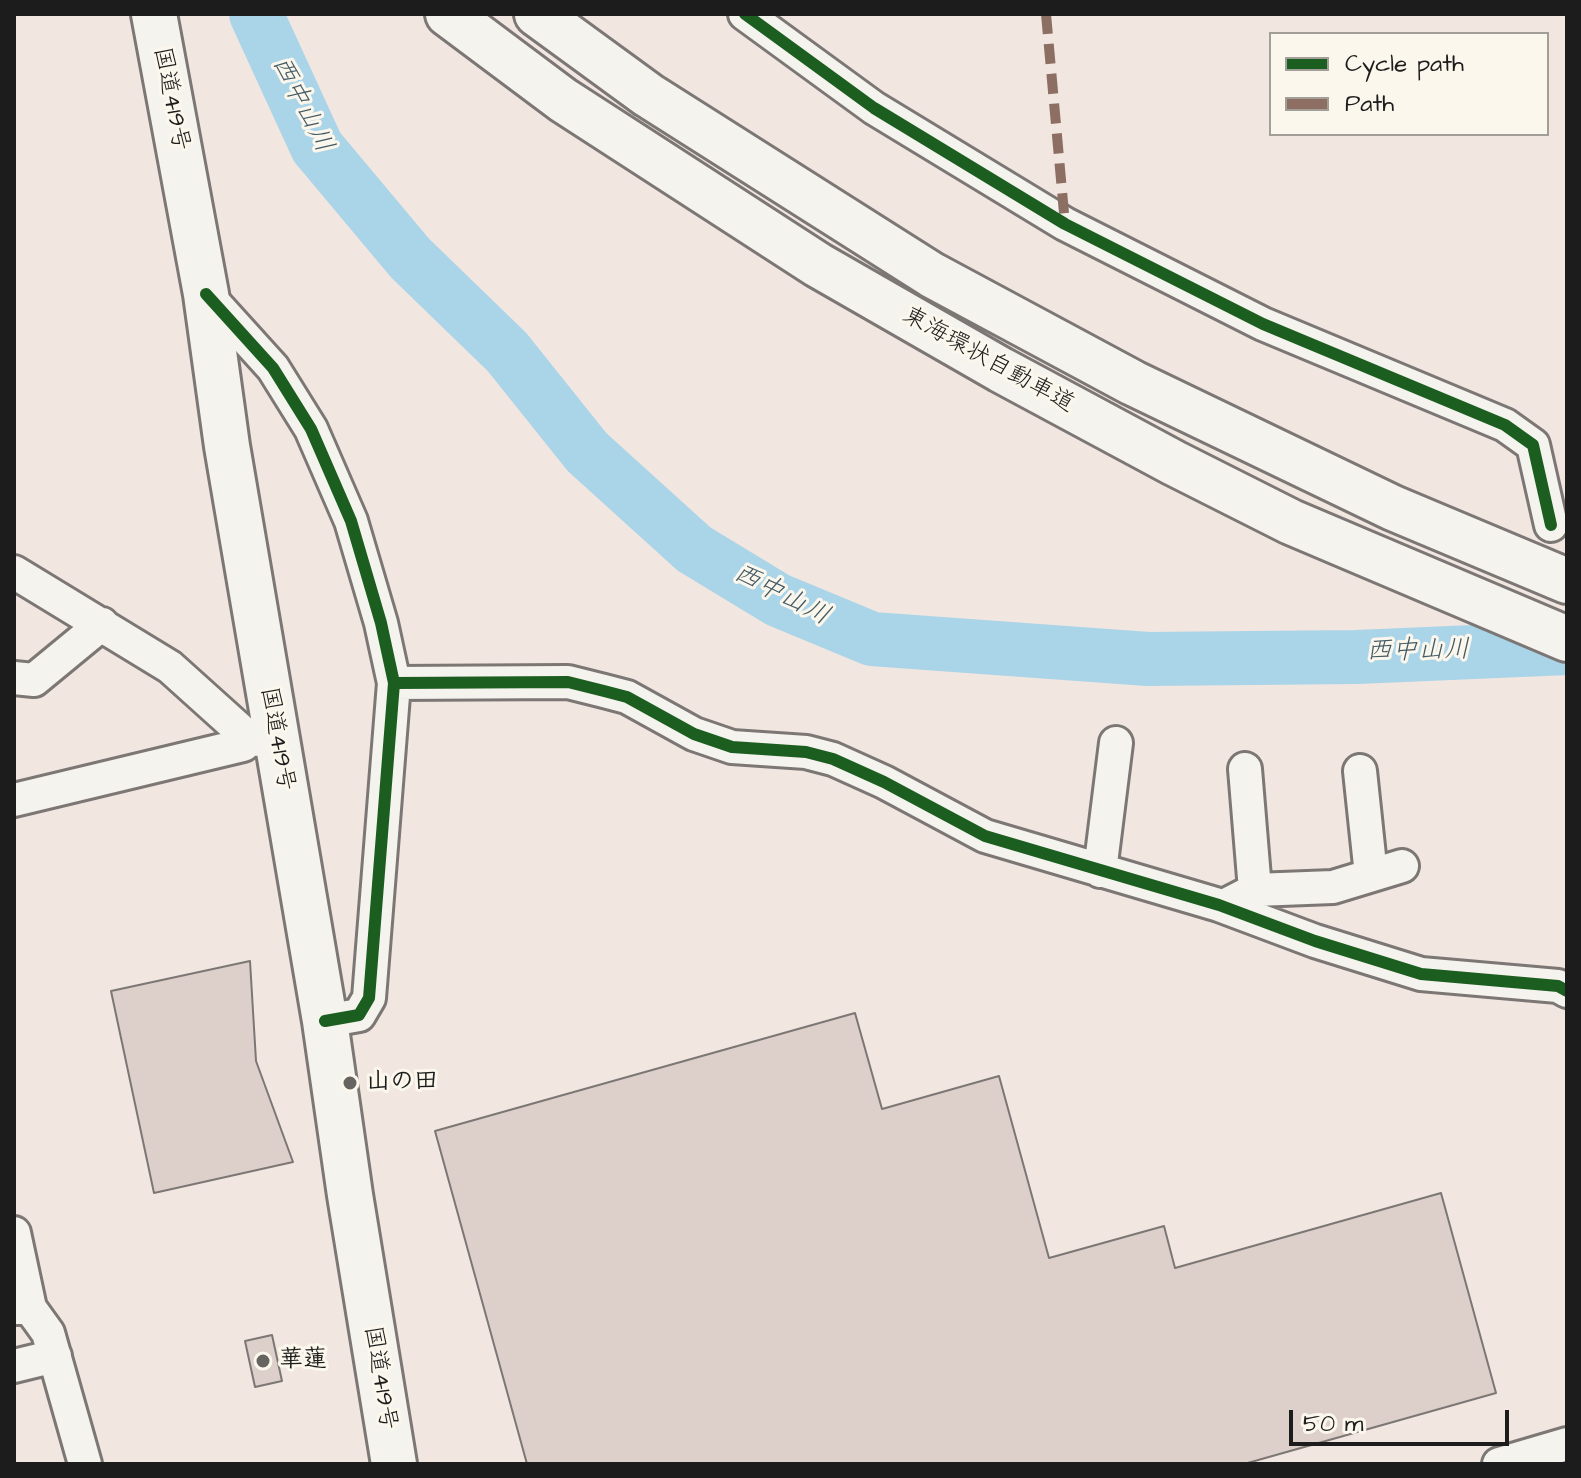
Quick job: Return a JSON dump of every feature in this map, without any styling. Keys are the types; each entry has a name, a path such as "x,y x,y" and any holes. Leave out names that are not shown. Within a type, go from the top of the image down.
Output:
{"highway":[{"name":"国道419号","path":"154,14 206,294 263,740 325,1021 394,1464"},
{"name":"東海環状自動車道","path":"448,14 563,100 818,265 1001,370 1291,522 1567,639"},
{"name":"東海環状自動車道","path":"537,14 648,95 932,275 1133,383 1393,508 1567,581"}],"street":[{"path":"745,14 874,108 1065,224 1263,324 1505,425 1533,445 1551,525"},
{"path":"206,294 273,368 311,429 351,521 381,623 394,683 369,998 359,1015 325,1021"},
{"path":"14,572 170,667 263,740"},
{"path":"14,678 34,680 102,624"},
{"path":"394,683 568,682 604,691 627,697 694,734 732,747 806,752 833,759 884,782 985,836 1224,906 1315,941 1421,974 1564,986"},
{"path":"14,800 263,740"},
{"path":"1100,871 1116,743"},
{"path":"1245,769 1255,890"},
{"path":"1360,771 1371,875"},
{"path":"1224,906 1255,890 1333,887 1402,866"},
{"path":"14,1233 22,1308 48,1333 85,1464"},
{"path":"14,1366 55,1356"},
{"path":"1499,1464 1567,1444"}],"building":[{"path":"250,961 256,1061 293,1162 154,1193 111,991"},
{"path":"855,1013 882,1109 999,1076 1049,1258 1164,1226 1175,1268 1441,1193 1496,1393 1244,1464 527,1464 435,1131"},
{"name":"華蓮","path":"272,1335 282,1381 255,1387 245,1341"}],"waterway":[{"name":"西中山川","path":"256,14 317,147 410,258 507,352 587,452 694,549 778,600 872,639 1148,659 1357,657 1567,648"}],"marked path":[{"path":"1046,14 1065,224"}],"cycle path":[{"path":"745,14 874,108 1065,224 1263,324 1505,425 1533,445 1551,525"},
{"path":"206,294 273,368 311,429 351,521 381,623 394,683 369,998 359,1015 325,1021"},
{"path":"394,683 568,682 627,697 694,734 732,747 806,752 833,759 884,782 985,836 1219,905 1315,941 1421,974 1558,986 1567,991"}],"place":[{"name":"山の田","path":"350,1083"},
{"name":"華蓮","path":"263,1361"}]}
